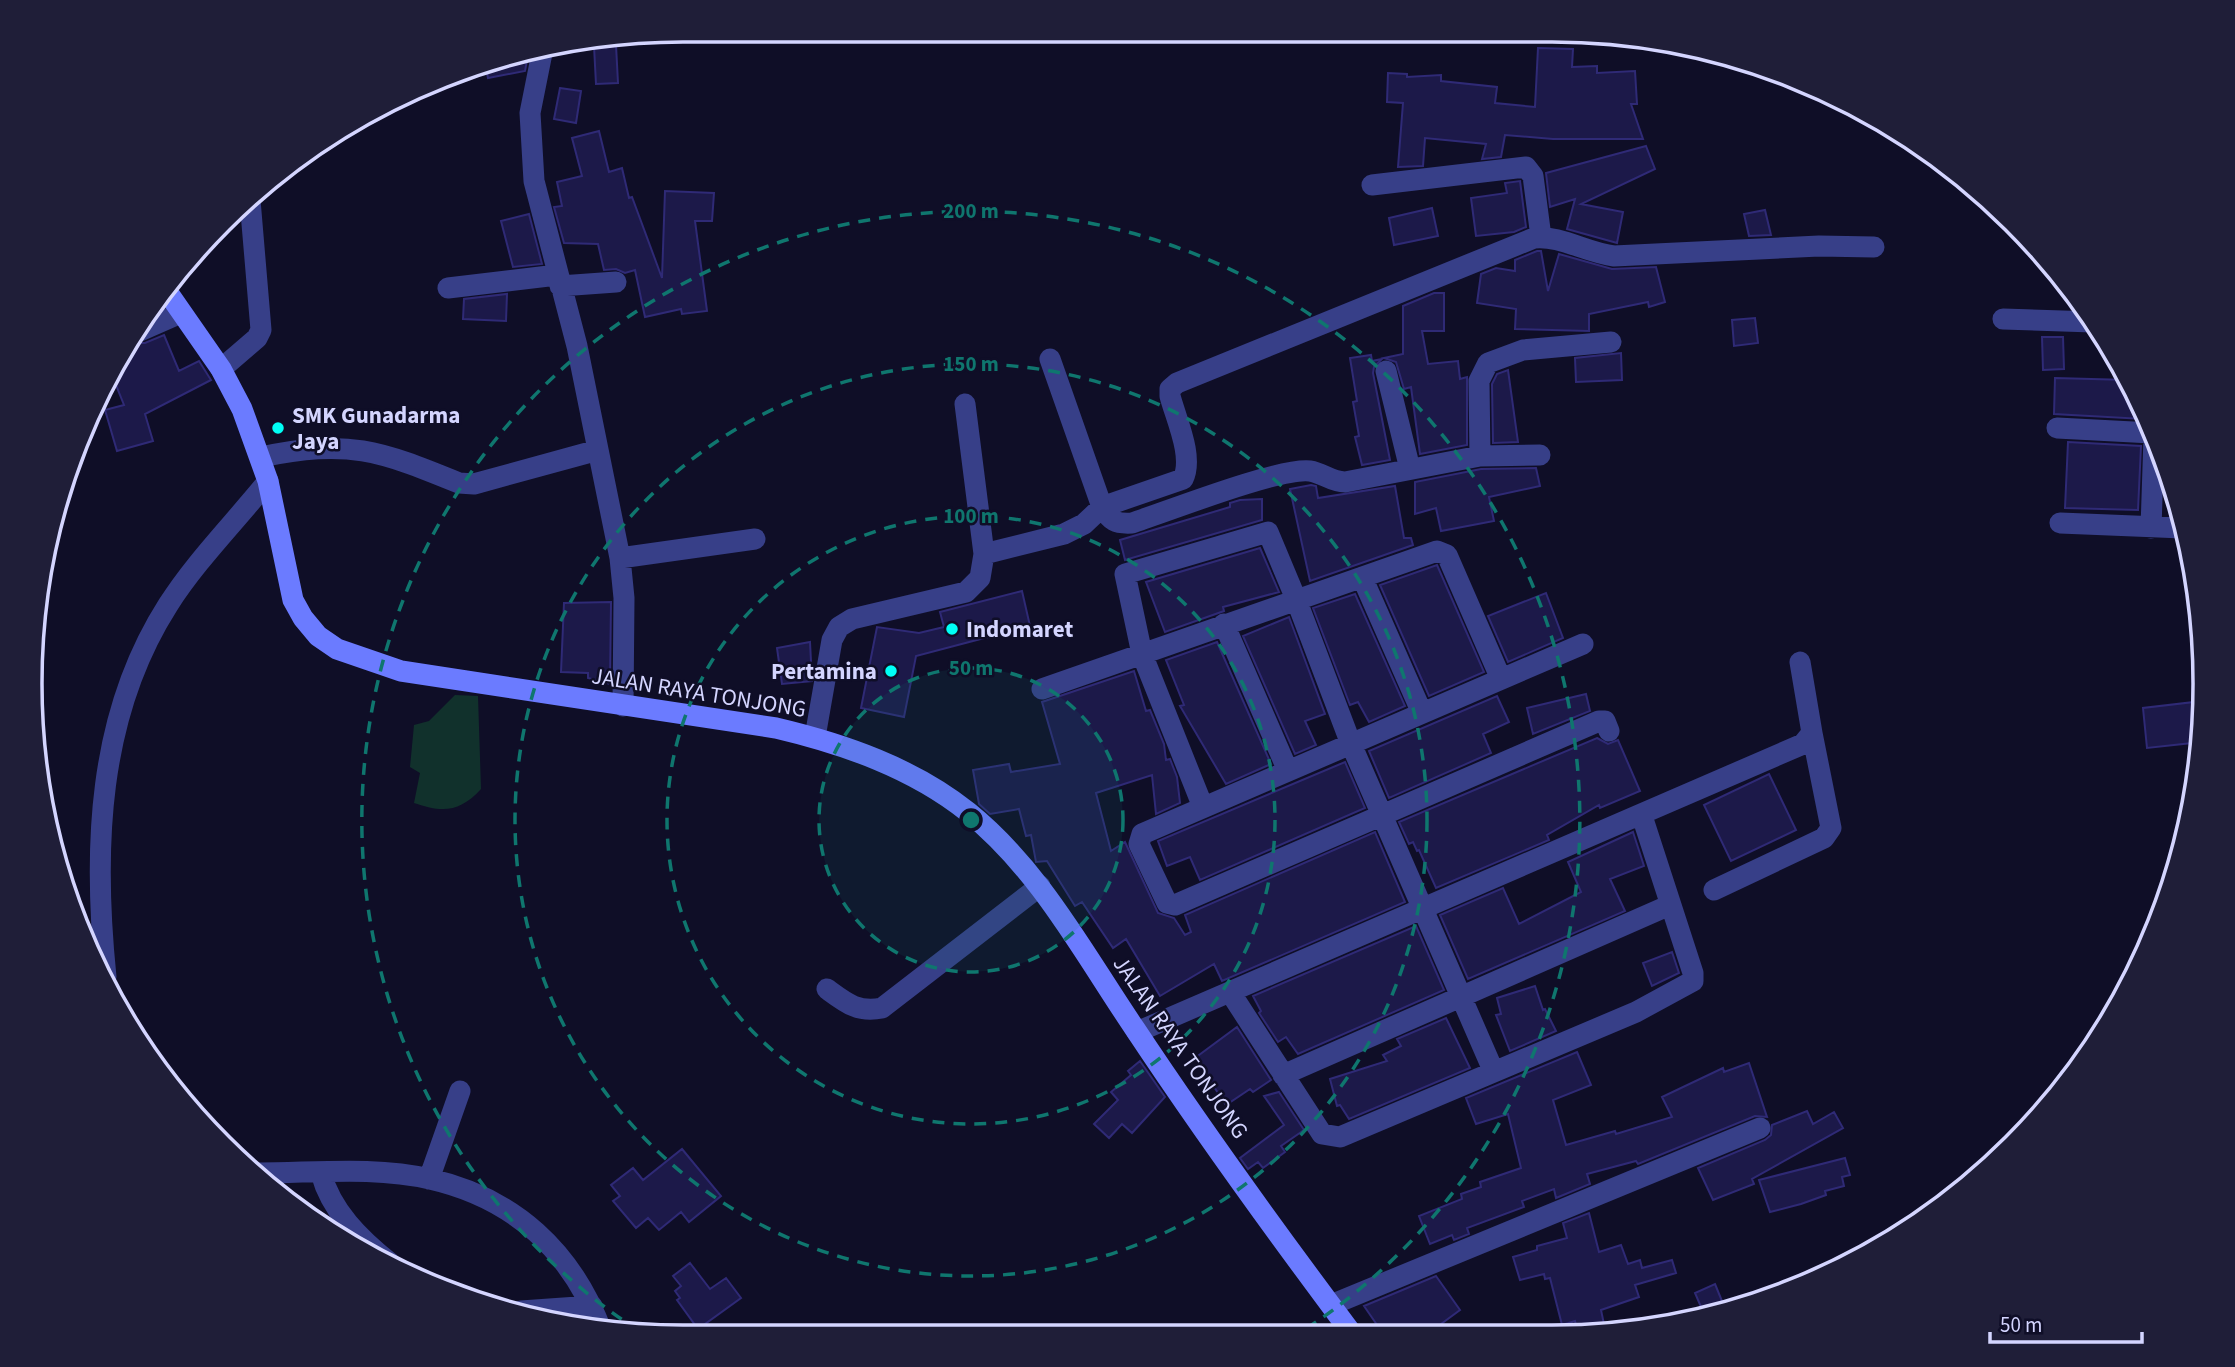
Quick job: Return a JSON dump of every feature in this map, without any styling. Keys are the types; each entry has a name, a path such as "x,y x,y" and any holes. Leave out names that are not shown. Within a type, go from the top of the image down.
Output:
{"main road":[{"name":"JALAN RAYA TONJONG","path":"171,298 221,369 242,409 268,481 293,600 318,636 337,649 401,671 776,728 816,737 897,769 944,794 997,839 1040,887 1137,1032 1345,1325"}],"street":[{"path":"540,58 530,113 534,181 577,346 620,558 624,598 623,706"},
{"path":"1372,185 1521,165 1530,170 1533,176 1541,237"},
{"path":"221,369 257,338 261,330 251,210"},
{"path":"984,554 1064,534 1084,524 1102,507 1183,479 1188,470 1170,396 1170,389 1177,383 1524,241 1541,237 1614,256 1819,246 1874,247"},
{"path":"448,288 559,280 616,282"},
{"path":"150,326 181,313"},
{"path":"2003,319 2080,321"},
{"path":"1480,456 1479,381 1488,363 1522,350 1611,342"},
{"path":"1050,359 1102,507 1110,521 1132,523 1273,477 1308,471 1332,482 1345,482 1480,456 1540,455"},
{"path":"1386,371 1410,469"},
{"path":"816,737 832,640 839,626 852,619 967,592 980,578 984,554 965,404"},
{"path":"2057,428 2142,434"},
{"path":"261,457 317,447 375,451 459,483 474,484 598,450"},
{"path":"2151,528 2152,460"},
{"path":"105,961 101,885 103,809 110,748 123,696 141,652 169,604 268,481"},
{"path":"2060,523 2174,528"},
{"path":"1203,807 1142,654 1124,579 1128,572 1268,533 1351,744 1493,1070"},
{"path":"620,558 755,538"},
{"path":"1042,688 1296,599 1443,551 1501,678"},
{"path":"1362,577 1422,713"},
{"path":"1224,624 1288,771"},
{"path":"1583,644 1142,834 1139,839 1144,856 1171,906 1599,721 1605,721 1609,731"},
{"path":"1714,890 1824,838 1831,828 1800,662"},
{"path":"1137,1032 1642,816 1803,744 1812,733"},
{"path":"1230,992 1322,1133 1330,1137 1340,1137 1493,1070 1636,1012 1693,981 1692,969 1642,816"},
{"path":"827,989 855,1008 867,1011 882,1008 1040,887"},
{"path":"1283,1075 1670,905"},
{"path":"429,1179 460,1091"},
{"path":"1331,1306 1760,1128"},
{"path":"270,1173 388,1174 429,1179 475,1194 516,1215 552,1245 592,1306 597,1320"},
{"path":"321,1173 326,1192 363,1239"},
{"path":"543,1309 592,1306"}],"green space":[{"path":"455,695 478,696 481,789 466,802 450,808 434,808 414,803 420,773 410,767 414,725 429,721"}],"building":[{"path":"616,45 618,83 596,84 594,48"},
{"path":"1538,48 1573,49 1572,67 1597,66 1597,73 1635,71 1637,104 1631,104 1643,139 1553,139 1505,135 1501,157 1482,159 1486,144 1425,138 1423,166 1398,167 1403,103 1387,102 1388,73 1407,74 1407,77 1441,75 1441,81 1497,87 1495,103 1535,107"},
{"path":"527,62 525,71 488,78 487,73"},
{"path":"560,88 581,91 576,123 554,119"},
{"path":"599,131 609,172 622,168 629,198 632,197 662,278 665,191 714,193 712,221 695,221 707,311 682,314 681,309 645,317 635,270 625,273 616,269 604,270 598,244 564,243 554,207 562,206 557,182 582,176 572,138"},
{"path":"1646,146 1655,169 1581,204 1623,212 1617,243 1567,229 1575,199 1550,207 1546,173"},
{"path":"1520,181 1526,227 1514,232 1476,236 1471,198 1507,193 1505,183"},
{"path":"1432,208 1438,236 1394,245 1389,218"},
{"path":"1765,210 1771,235 1749,236 1744,214"},
{"path":"529,214 542,264 513,267 501,221"},
{"path":"1541,251 1548,291 1559,254 1612,269 1656,267 1665,302 1649,307 1648,302 1589,314 1589,331 1515,329 1516,309 1477,303 1481,274 1496,268 1515,271 1515,260"},
{"path":"1434,293 1444,293 1444,331 1422,331 1428,364 1458,361 1460,379 1467,377 1467,445 1420,454 1411,387 1404,389 1396,362 1384,358 1403,354 1403,306"},
{"path":"507,294 506,321 463,319 464,299"},
{"path":"1755,318 1758,343 1734,346 1732,320"},
{"path":"164,335 179,371 199,361 211,380 145,414 153,441 117,451 105,410 124,405 116,385 140,343"},
{"path":"2042,337 2063,337 2064,369 2043,370"},
{"path":"1621,353 1622,380 1576,382 1575,358"},
{"path":"1371,355 1372,361 1382,359 1374,367 1373,373 1390,460 1362,465 1355,437 1359,436 1353,402 1357,401 1350,358"},
{"path":"1508,370 1518,442 1493,443 1492,384 1497,374"},
{"path":"2055,378 2116,380 2135,419 2054,414"},
{"path":"2068,442 2141,446 2138,510 2065,508"},
{"path":"1536,468 1540,486 1489,497 1494,521 1441,531 1436,508 1415,514 1415,482 1481,469"},
{"path":"1316,486 1318,498 1395,486 1404,538 1411,538 1413,545 1310,581 1290,489"},
{"path":"1262,499 1262,520 1125,560 1120,540 1230,507 1230,503 1240,500"},
{"path":"1260,548 1279,592 1223,607 1224,611 1165,632 1146,582"},
{"path":"1437,565 1484,672 1429,696 1380,585"},
{"path":"1022,591 1030,626 916,656 904,717 861,708 877,627 919,633 944,627 940,612"},
{"path":"1546,593 1563,638 1508,662 1488,616"},
{"path":"1355,594 1405,706 1369,722 1358,702 1350,705 1313,608"},
{"path":"611,602 610,684 588,678 588,673 561,672 564,603"},
{"path":"1289,617 1325,714 1305,721 1316,745 1295,754 1243,636"},
{"path":"810,642 812,681 782,684 777,648"},
{"path":"1217,642 1271,764 1226,784 1180,706 1184,705 1166,660"},
{"path":"1134,671 1146,711 1150,710 1164,744 1166,760 1170,759 1177,777 1180,803 1156,814 1152,775 1096,793 1111,851 1125,842 1158,913 1174,918 1185,935 1191,932 1185,915 1375,832 1405,902 1222,981 1214,964 1160,996 1126,939 1113,948 1082,902 1075,906 1047,861 1036,862 1031,835 1026,836 1019,809 990,814 979,804 973,770 1009,764 1011,772 1060,764 1042,702"},
{"path":"1586,694 1590,711 1533,734 1527,708"},
{"path":"1497,696 1509,722 1483,734 1491,753 1389,798 1369,751"},
{"path":"2193,702 2190,743 2147,748 2143,708"},
{"path":"1597,738 1608,744 1618,740 1640,791 1600,808 1599,805 1547,835 1549,840 1436,888 1419,850 1417,851 1413,842 1409,844 1399,822"},
{"path":"1345,762 1365,808 1200,880 1190,857 1167,866 1158,841"},
{"path":"1769,774 1796,830 1731,861 1704,805"},
{"path":"1633,832 1644,866 1610,879 1625,911 1468,979 1440,915 1503,888 1519,924 1581,892 1568,862"},
{"path":"1416,926 1444,990 1298,1054 1286,1037 1278,1042 1259,1013 1261,1011 1253,996"},
{"path":"1672,952 1679,973 1652,986 1643,963"},
{"path":"1535,986 1543,1010 1545,1009 1556,1031 1510,1051 1496,1015 1501,1014 1497,998"},
{"path":"1446,1018 1470,1068 1349,1119 1340,1105 1337,1106 1330,1079 1387,1061 1383,1055 1401,1046 1397,1039"},
{"path":"1237,1027 1271,1080 1253,1092 1250,1089 1226,1105 1195,1058"},
{"path":"1577,1052 1591,1085 1553,1100 1566,1145 1615,1131 1616,1134 1672,1117 1662,1097 1723,1068 1724,1072 1749,1063 1767,1117 1755,1116 1638,1164 1636,1161 1587,1174 1590,1184 1556,1198 1554,1189 1522,1201 1524,1207 1467,1228 1469,1234 1454,1240 1452,1235 1430,1244 1419,1216 1462,1199 1461,1194 1481,1187 1480,1182 1521,1168 1508,1114 1476,1124 1466,1098"},
{"path":"1140,1061 1165,1097 1132,1133 1122,1124 1109,1138 1094,1124 1118,1100 1111,1092 1131,1075 1128,1071"},
{"path":"1279,1092 1304,1130 1281,1146 1285,1152 1263,1168 1258,1162 1248,1169 1240,1158 1284,1125 1264,1096"},
{"path":"1807,1111 1813,1124 1834,1112 1843,1128 1752,1179 1754,1184 1713,1200 1698,1168 1765,1140 1771,1135 1772,1125"},
{"path":"682,1149 721,1196 689,1222 681,1212 659,1230 648,1218 636,1228 613,1201 620,1196 611,1185 633,1168 643,1180"},
{"path":"1845,1158 1850,1175 1842,1177 1844,1186 1825,1191 1826,1195 1801,1204 1770,1212 1759,1180"},
{"path":"1589,1213 1599,1252 1621,1245 1628,1264 1640,1260 1642,1268 1672,1260 1676,1273 1635,1285 1639,1297 1601,1310 1604,1323 1576,1324 1575,1321 1562,1325 1550,1278 1545,1279 1544,1274 1520,1280 1513,1257 1537,1250 1537,1246 1567,1238 1563,1223"},
{"path":"690,1263 710,1289 726,1278 741,1298 704,1325 695,1325 677,1300 680,1298 675,1291 681,1286 673,1276"},
{"path":"1436,1276 1460,1310 1440,1325 1377,1325 1364,1306"},
{"path":"1715,1284 1722,1302 1701,1307 1695,1293"}],"place":[{"name":"SMK Gunadarma Jaya","path":"278,428"},
{"name":"Indomaret","path":"952,629"},
{"name":"Pertamina","path":"891,671"}]}
